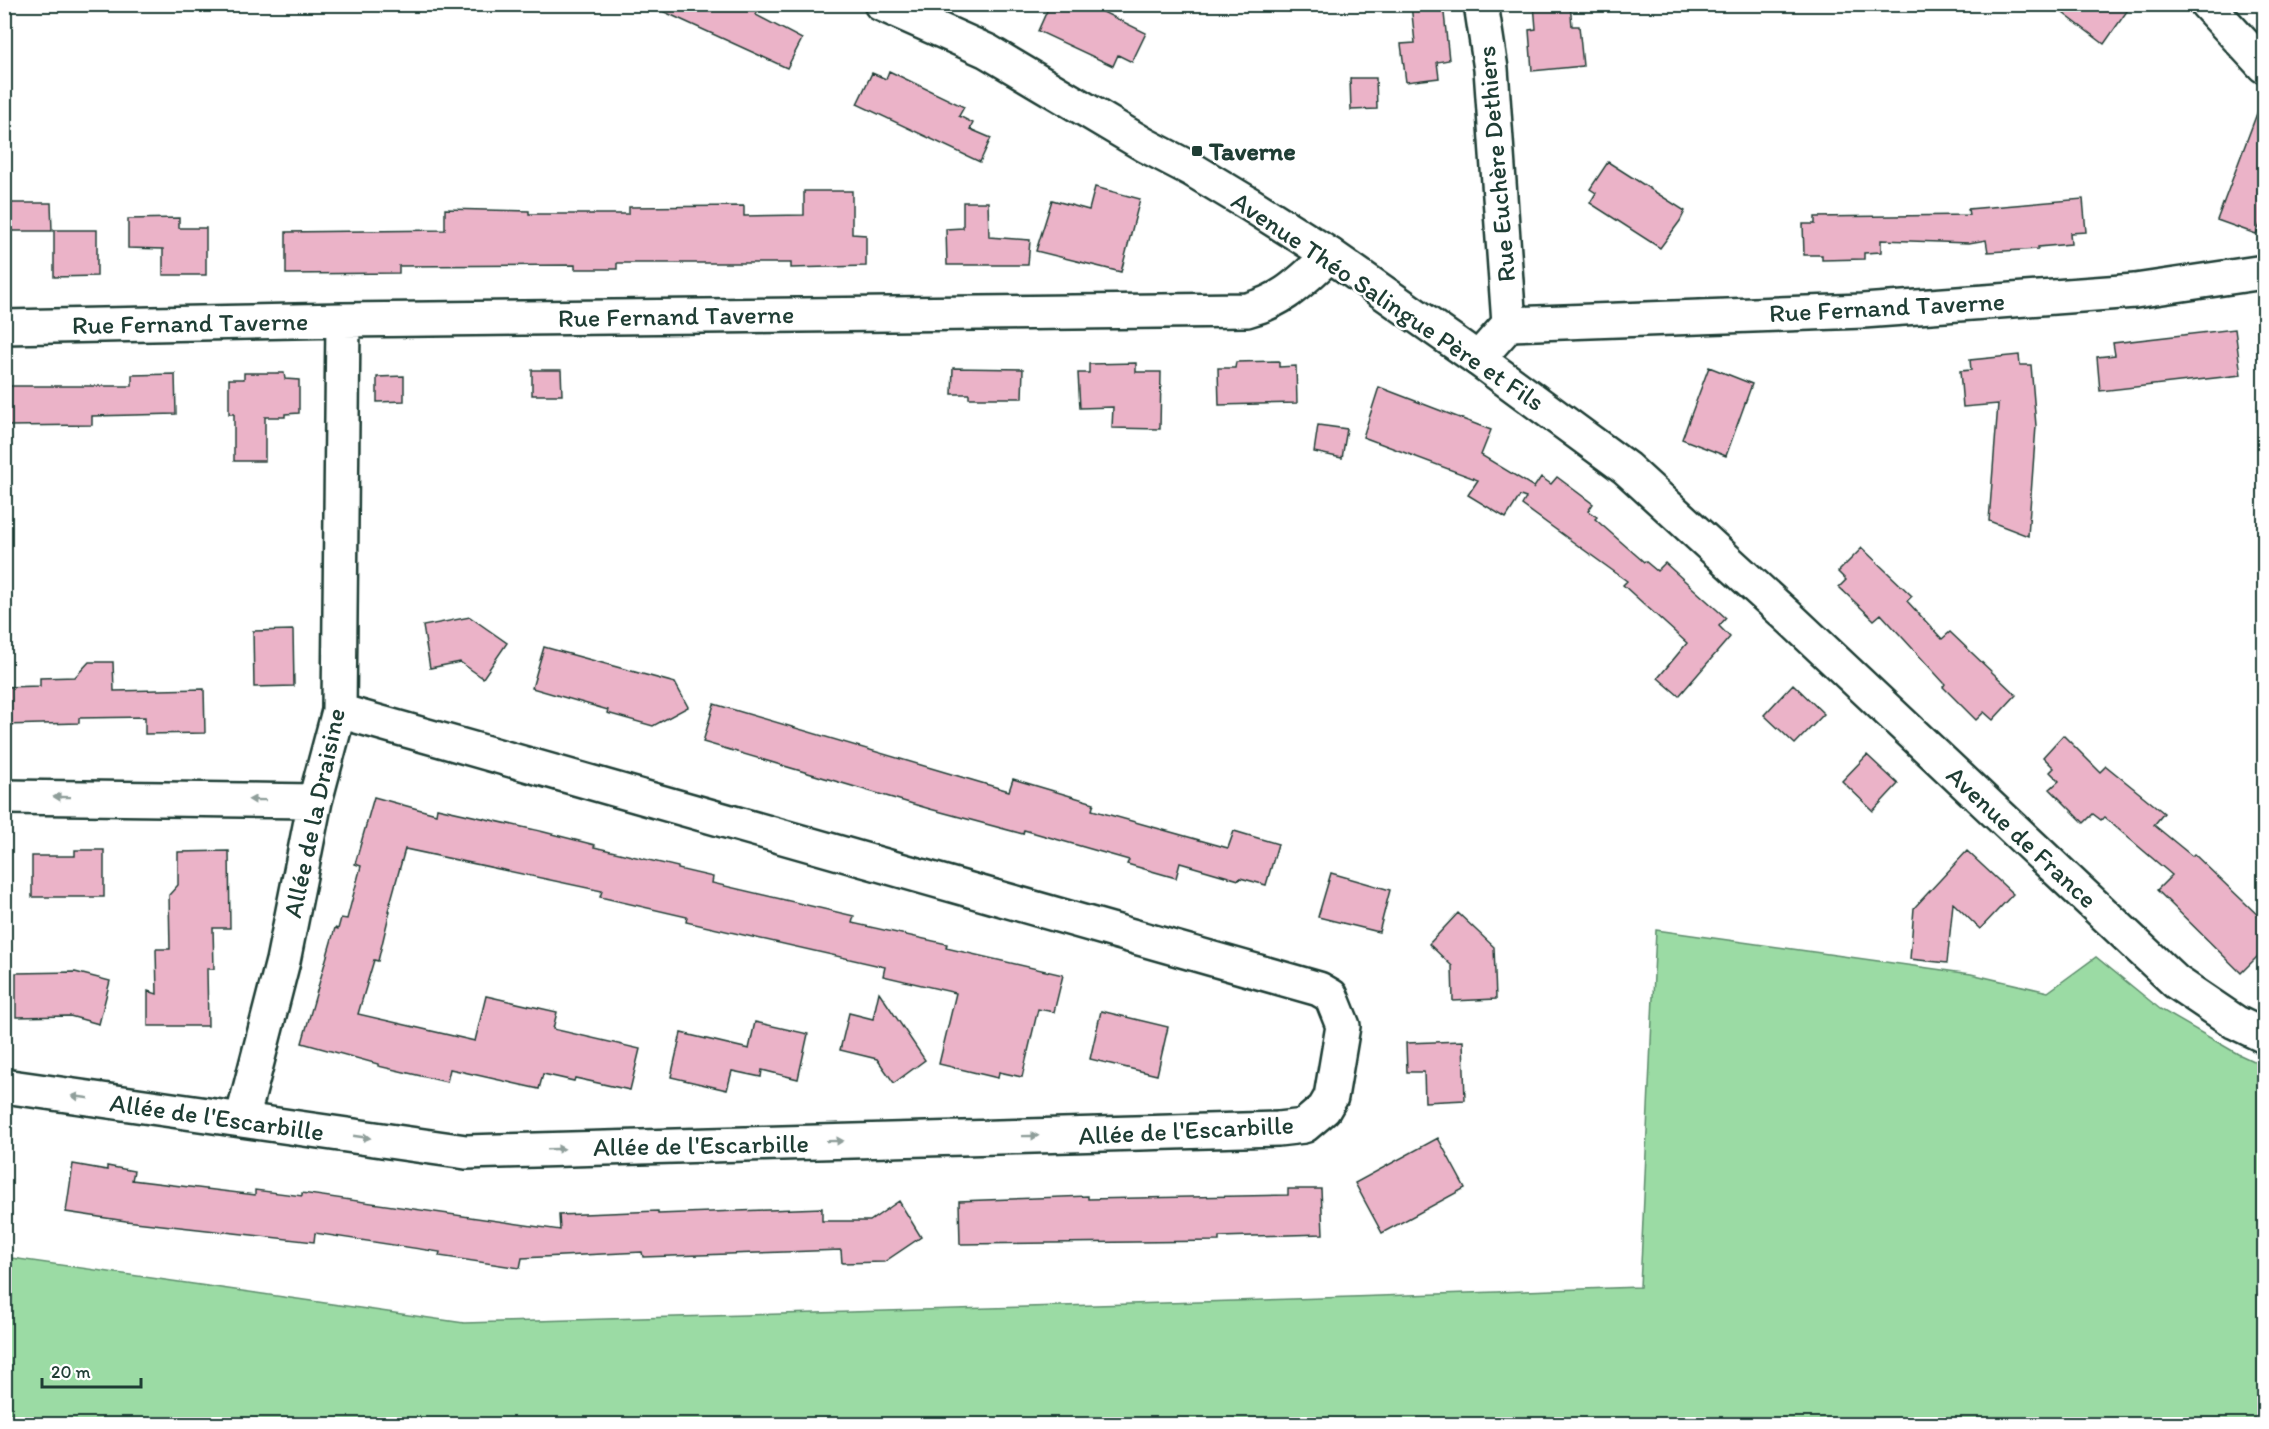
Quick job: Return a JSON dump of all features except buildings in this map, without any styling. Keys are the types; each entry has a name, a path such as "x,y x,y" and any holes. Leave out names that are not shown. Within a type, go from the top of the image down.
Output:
{"street":[{"name":"Avenue Théo Salingue Père et Fils","path":"881,4 987,51 1145,145 1193,170 1330,255 1478,359 1626,468 1792,620"},
{"name":"Rue Euchère Dethiers","path":"1481,4 1491,69 1509,324"},
{"path":"2209,5 2265,66"},
{"name":"Rue Fernand Taverne","path":"4,327 343,320 1246,309 1263,305 1283,296 1330,255"},
{"name":"Rue Fernand Taverne","path":"1509,324 1863,311 2135,291 2265,272"},
{"name":"Allée de la Draisine","path":"242,1120 284,961 315,801 339,711 343,320"},
{"path":"1478,359 1509,324"},
{"name":"Avenue de France","path":"1792,620 2176,982 2235,1022 2265,1036"},
{"name":"Allée de l'Escarbille","path":"4,1086 466,1152 1278,1129 1304,1126 1324,1109 1331,1097 1343,1026 1330,996 1319,989 339,711"},
{"path":"4,797 315,801"}],"green space":[{"path":"1656,930 1971,974 2048,992 2096,957 2160,1009 2238,1054 2264,1066 2264,1424 5,1424 5,1257 464,1323 1640,1287"}],"place":[{"name":"Taverne","path":"1197,151"}]}
